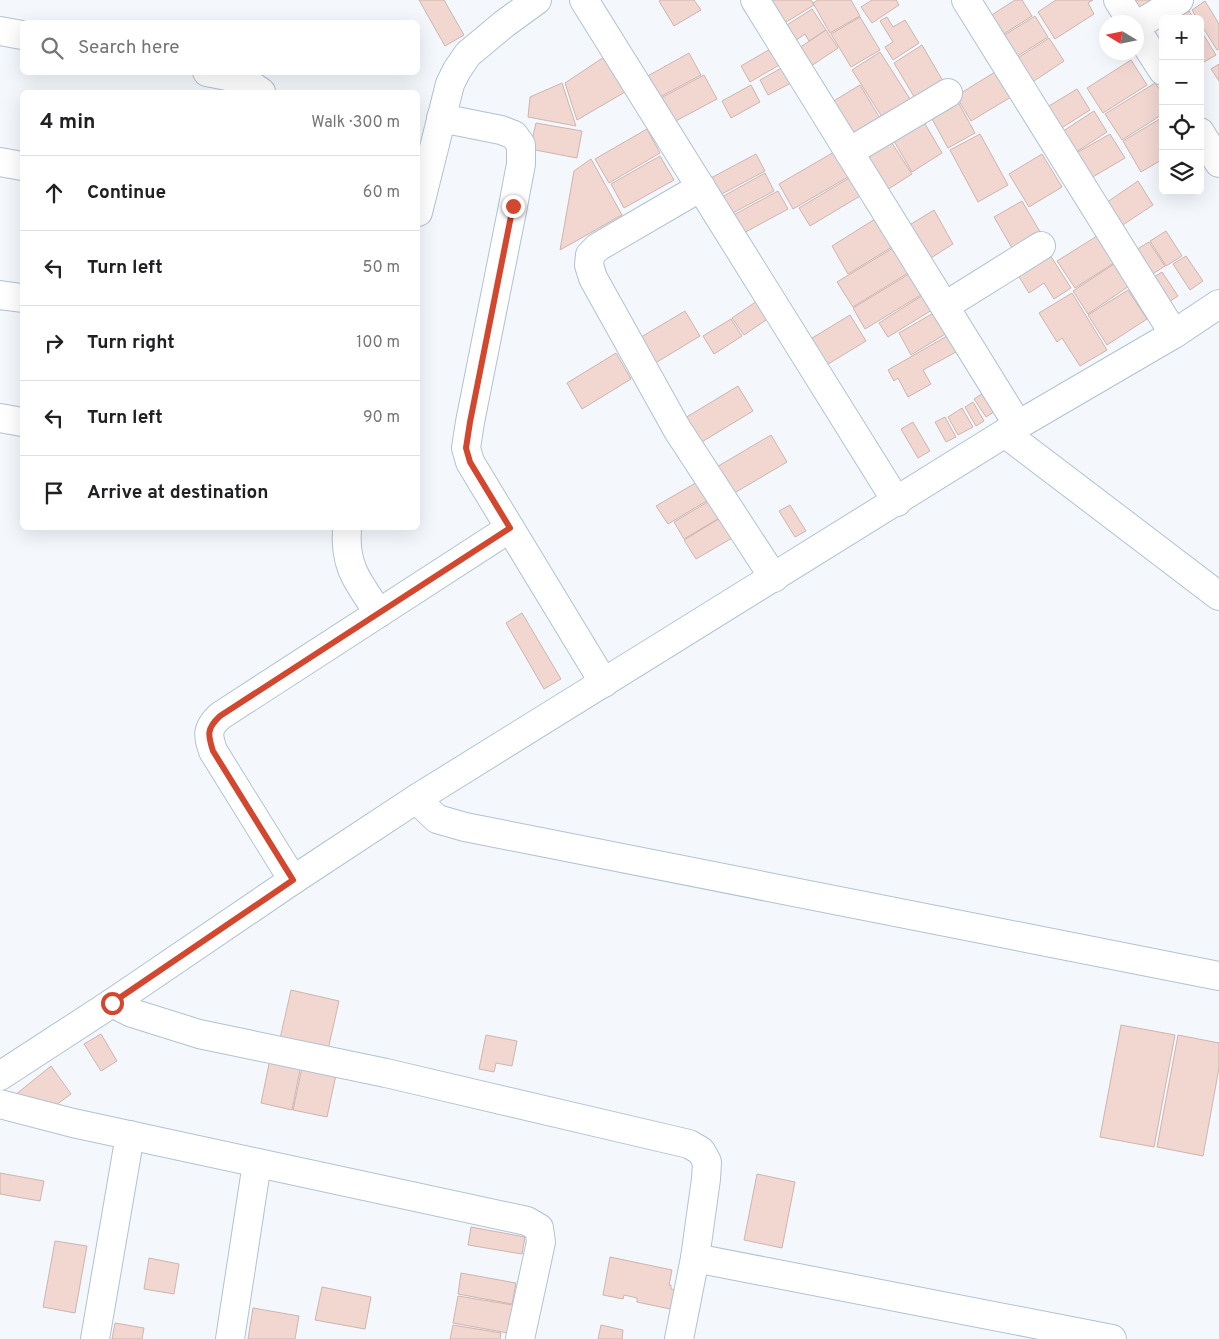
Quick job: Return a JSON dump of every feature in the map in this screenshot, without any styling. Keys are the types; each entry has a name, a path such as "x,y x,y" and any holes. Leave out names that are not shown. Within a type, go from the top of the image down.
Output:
{"street":[{"path":"420,204 450,84 457,70 468,54 537,0"},
{"path":"584,0 897,502"},
{"path":"755,0 944,306 1012,430 1219,596"},
{"path":"966,0 1174,334"},
{"path":"1118,0 1128,15"},
{"path":"1144,23 1179,0"},
{"path":"0,31 20,35"},
{"path":"1144,41 1159,65"},
{"path":"220,75 242,80 258,90"},
{"path":"849,152 948,93"},
{"path":"441,118 501,130 514,135 521,145 521,164 466,448 470,462 604,683"},
{"path":"0,162 20,166"},
{"path":"701,187 598,247 590,255 589,265 593,278 678,429 774,578"},
{"path":"944,306 1041,246"},
{"path":"0,295 20,298"},
{"path":"0,1076 416,799 1012,430 1174,334 1219,304"},
{"path":"0,418 20,422"},
{"path":"293,880 213,751 208,736 211,724 220,716 510,528"},
{"path":"347,530 348,559 354,576 379,613"},
{"path":"416,799 437,819 465,827 1219,976"},
{"path":"112,1003 132,1013 199,1034 386,1073 689,1144 701,1151 707,1162 706,1180 695,1258 679,1339"},
{"path":"0,1104 73,1123 527,1222 539,1228 541,1242 520,1339"},
{"path":"95,1339 130,1135"},
{"path":"230,1339 257,1163"},
{"path":"695,1258 1112,1339"}],"building":[{"path":"419,0 444,0 464,35 445,46"},
{"path":"694,0 701,10 674,26 659,1"},
{"path":"762,0 811,0 814,5 778,27"},
{"path":"818,0 851,0 860,16 830,33 813,3"},
{"path":"872,0 896,0 899,5 872,23 861,7"},
{"path":"1015,0 1022,0 1032,16 999,37 987,18"},
{"path":"1056,0 1093,0 1088,3 1094,14 1055,39 1038,12"},
{"path":"1123,0 1165,0 1139,15 1132,15"},
{"path":"1205,1 1219,24 1219,49 1217,50 1204,29 1204,15 1195,15 1192,10"},
{"path":"812,9 826,30 809,41 805,34 789,45 779,30"},
{"path":"1189,11 1192,15 1183,15"},
{"path":"1035,16 1048,37 1008,62 995,41"},
{"path":"860,17 880,50 851,67 831,34"},
{"path":"887,17 893,27 905,20 919,43 893,60 885,47 893,42 880,21"},
{"path":"826,30 838,48 805,70 793,52"},
{"path":"1204,36 1216,55 1204,62"},
{"path":"1049,38 1064,61 1025,87 1010,63"},
{"path":"922,45 947,88 919,105 894,63"},
{"path":"772,48 781,64 750,82 741,66"},
{"path":"880,52 912,102 884,120 852,70"},
{"path":"689,53 701,75 658,98 646,77"},
{"path":"604,57 625,92 577,120 565,83"},
{"path":"1131,60 1147,85 1103,113 1087,88"},
{"path":"1219,64 1219,81 1211,69"},
{"path":"785,66 793,82 768,95 760,80"},
{"path":"995,72 1011,97 971,121 956,96"},
{"path":"704,75 717,99 672,123 659,99"},
{"path":"562,83 576,126 528,117 530,97"},
{"path":"1155,83 1159,88 1159,117 1122,140 1105,114"},
{"path":"751,85 760,102 731,118 722,101"},
{"path":"860,85 881,120 849,140 827,105"},
{"path":"1077,89 1090,110 1052,134 1039,112"},
{"path":"953,93 975,133 948,148 926,108"},
{"path":"1094,111 1107,132 1070,156 1057,135"},
{"path":"921,117 942,153 912,172 891,136"},
{"path":"1159,119 1159,161 1141,172 1123,141"},
{"path":"536,123 582,131 577,158 530,149"},
{"path":"647,129 660,153 609,183 595,159"},
{"path":"980,134 1008,185 978,202 950,150"},
{"path":"1110,134 1125,158 1086,181 1071,156"},
{"path":"888,137 912,174 879,195 855,158"},
{"path":"834,152 848,177 793,209 779,184"},
{"path":"756,154 765,171 718,196 709,179"},
{"path":"1042,154 1062,187 1029,207 1009,174"},
{"path":"660,156 674,180 624,208 611,184"},
{"path":"591,159 622,215 560,250 574,171"},
{"path":"765,173 774,191 729,215 720,198"},
{"path":"849,178 860,196 810,226 799,208"},
{"path":"1138,181 1153,205 1112,232 1097,209"},
{"path":"778,191 788,209 740,235 730,217"},
{"path":"1022,201 1043,237 1015,253 994,217"},
{"path":"934,210 953,244 923,263 903,229"},
{"path":"875,219 892,247 848,274 832,246"},
{"path":"1166,231 1182,256 1166,266 1150,241"},
{"path":"1097,236 1114,263 1075,288 1057,261"},
{"path":"1149,242 1165,266 1148,277 1126,256"},
{"path":"1045,247 1071,288 1054,299 1044,283 1029,293 1013,267"},
{"path":"893,248 908,273 853,307 837,282"},
{"path":"1186,256 1203,281 1190,290 1173,264"},
{"path":"1114,264 1129,286 1088,314 1073,291"},
{"path":"1162,272 1178,296 1160,308 1144,283"},
{"path":"909,274 921,295 865,329 853,308"},
{"path":"1128,290 1147,319 1107,345 1088,315"},
{"path":"1072,293 1107,350 1080,366 1062,338 1057,342 1039,313"},
{"path":"923,295 932,310 888,337 879,323"},
{"path":"757,301 769,318 744,335 732,318"},
{"path":"685,311 700,336 647,368 631,343"},
{"path":"935,312 947,333 911,355 899,333"},
{"path":"850,315 866,341 820,369 804,343"},
{"path":"731,319 742,336 714,354 703,336"},
{"path":"947,336 956,352 923,370 931,384 908,397 898,378 894,381 888,370"},
{"path":"616,353 631,379 582,409 567,383"},
{"path":"738,386 753,411 700,443 685,418"},
{"path":"985,392 997,410 986,417 974,399"},
{"path":"973,402 984,421 976,426 965,407"},
{"path":"962,408 973,427 958,435 948,417"},
{"path":"945,417 956,437 946,442 935,422"},
{"path":"913,422 930,451 918,458 901,429"},
{"path":"771,435 787,462 731,495 715,468"},
{"path":"699,481 710,499 668,524 656,506"},
{"path":"711,500 721,517 684,539 674,522"},
{"path":"790,505 806,531 795,537 779,511"},
{"path":"722,517 734,537 696,559 684,540"},
{"path":"522,613 561,679 544,689 506,623"},
{"path":"291,990 339,1001 327,1054 279,1043"},
{"path":"1121,1025 1175,1035 1154,1147 1100,1137"},
{"path":"101,1034 117,1061 101,1071 84,1044"},
{"path":"486,1035 517,1041 512,1066 496,1063 494,1072 479,1069"},
{"path":"1178,1035 1219,1043 1219,1068 1203,1156 1157,1147"},
{"path":"270,1059 301,1065 292,1110 261,1103"},
{"path":"51,1066 71,1094 56,1105 15,1095"},
{"path":"302,1068 336,1075 327,1117 293,1110"},
{"path":"0,1173 44,1181 40,1201 0,1194"},
{"path":"757,1174 795,1182 782,1248 744,1240"},
{"path":"471,1227 525,1237 522,1254 468,1245"},
{"path":"55,1241 87,1246 75,1313 43,1307"},
{"path":"610,1257 672,1270 669,1285 671,1285 671,1289 675,1290 670,1309 637,1302 637,1298 624,1295 623,1299 603,1295"},
{"path":"149,1258 179,1264 174,1294 144,1289"},
{"path":"461,1273 516,1283 512,1304 458,1294"},
{"path":"322,1287 371,1297 365,1329 315,1320"},
{"path":"458,1296 513,1305 508,1333 453,1323"},
{"path":"253,1308 299,1316 295,1339 248,1339"},
{"path":"115,1323 144,1328 142,1339 112,1339"},
{"path":"453,1325 501,1333 500,1339 450,1339"},
{"path":"601,1325 623,1330 622,1339 598,1339"}],"route":[{"path":"112,1003 293,880 213,751 208,736 211,724 220,716 510,528 470,462 466,448 513,206"}]}
